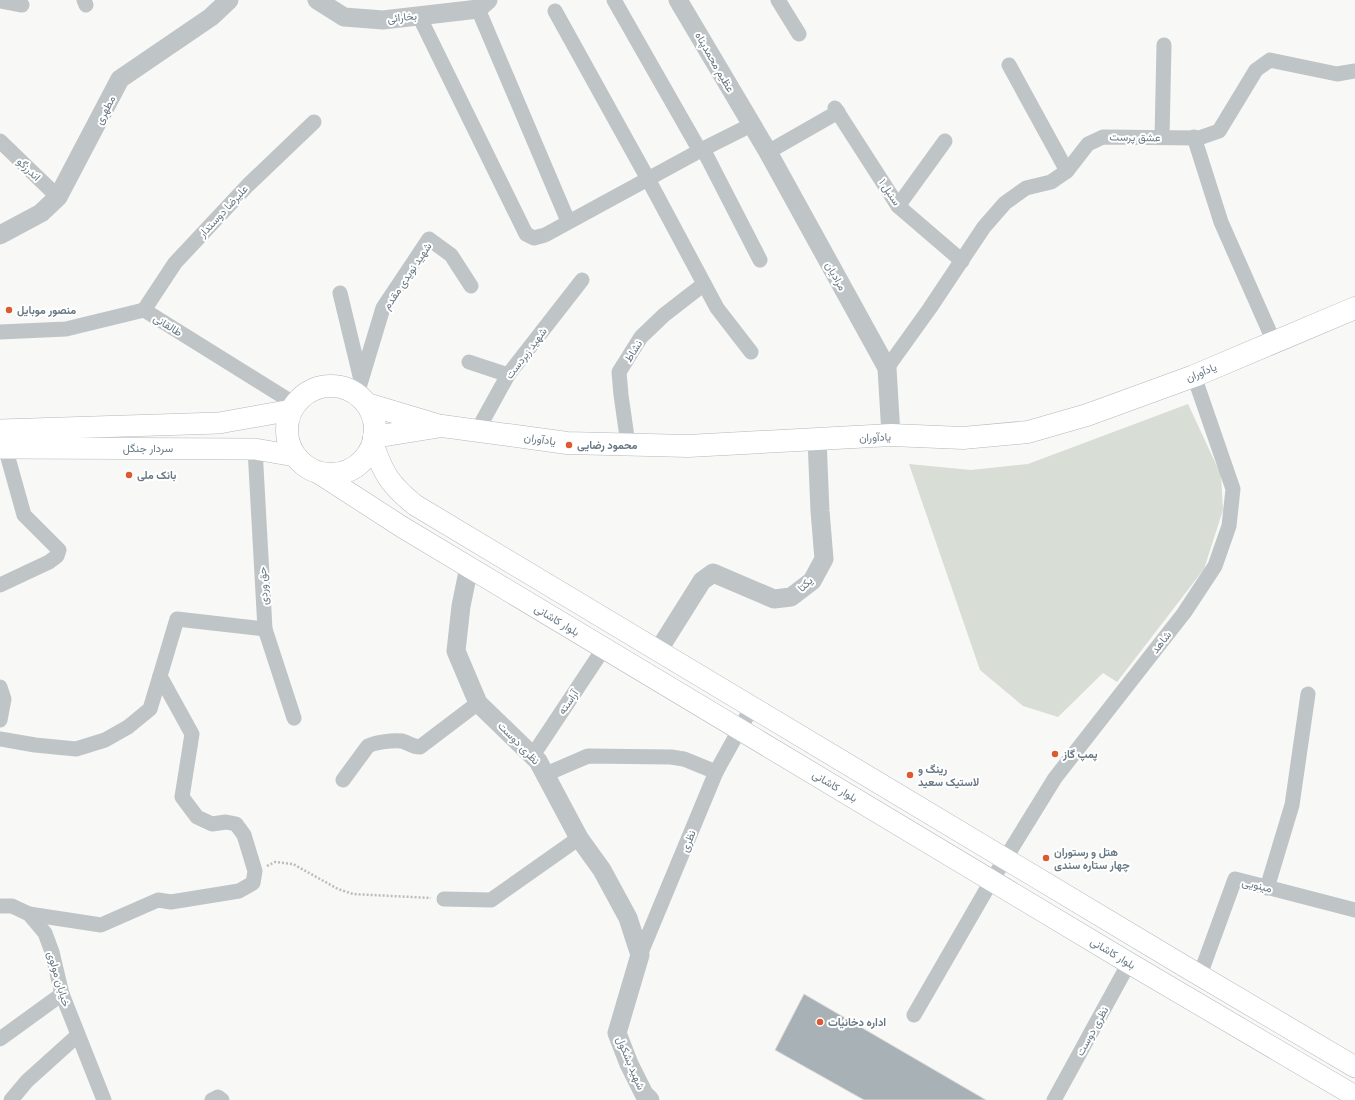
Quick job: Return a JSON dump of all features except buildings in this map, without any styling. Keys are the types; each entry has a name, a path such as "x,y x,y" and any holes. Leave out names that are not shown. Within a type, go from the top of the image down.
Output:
{"main road":[{"name":"یادآوران","path":"374,440 442,426 566,443 688,446 890,436 963,438 1028,432 1087,415 1194,376 1355,308"},
{"path":"362,393 373,416 376,430 374,440 367,456 357,466 345,472 331,474 317,472 305,466 295,456 289,444 286,430 289,416 293,407 305,394 317,388 331,386 362,393 442,426"},
{"name":"سردار جنگل","path":"2,442 219,423 293,407"},
{"path":"374,440 379,461 388,478 400,493 415,505 1192,971 1355,1067"},
{"name":"سردار جنگل","path":"2,442 255,449 295,456"},
{"name":"بلوار کاشانی","path":"317,472 402,527 1129,963 1355,1096"},
{"path":"1171,988 1192,971"}],"street":[{"name":"مطهری","path":"0,235 41,213 58,197 120,79 211,17 229,0"},
{"name":"بخارائی","path":"317,0 344,17 383,20 419,16 483,5"},
{"path":"614,0 701,150 760,260"},
{"name":"عظیم محمدپناه","path":"678,0 751,125"},
{"path":"778,0 799,34"},
{"path":"0,1 22,5"},
{"path":"483,5 568,221"},
{"path":"555,11 648,179 716,308 751,352"},
{"path":"419,16 526,234 534,238 545,235 568,221 751,125"},
{"path":"1162,137 1164,45"},
{"name":"عشق پرست","path":"887,368 930,308 984,226 1005,203 1026,188 1051,182 1067,171 1088,144 1103,137 1199,138 1219,131 1256,70 1270,60 1337,74 1355,71"},
{"path":"1009,66 1067,171"},
{"name":"سنبل ۱","path":"768,152 837,110 898,206 962,261"},
{"name":"علیرضا دوستدار","path":"144,310 175,263 248,185 314,122"},
{"name":"مرادیان","path":"751,125 768,152 887,368 890,436"},
{"path":"1194,138 1221,222 1274,342"},
{"name":"اندرزگو","path":"0,140 58,197"},
{"path":"898,206 946,141"},
{"name":"شهید نویدی مقدم","path":"362,393 383,308 430,239 451,255 471,286"},
{"name":"شهید زبردست","path":"477,431 508,375 582,280"},
{"name":"نشاط","path":"628,444 619,372 641,337 664,315 704,284"},
{"path":"340,294 362,393"},
{"name":"طالقانی","path":"0,332 66,329 144,310 293,407"},
{"path":"469,362 508,375"},
{"name":"شاهد","path":"914,1015 992,880 1055,778 1184,613 1215,566 1229,526 1233,489 1194,376"},
{"name":"یکتا","path":"658,651 702,581 713,573 774,599 791,597 812,580 824,559 817,439"},
{"path":"0,585 49,562 57,556 59,550 24,515 2,442"},
{"name":"حق وردی","path":"255,449 266,629 294,718"},
{"name":"نظری دوست","path":"469,567 460,606 456,651 478,703 538,761 579,838 602,870 628,918 640,955"},
{"path":"0,740 35,746 76,749 105,740 128,727 150,709 177,619 266,629"},
{"name":"آراسته","path":"533,755 604,648"},
{"path":"29,914 101,925 158,900 171,902 239,891 253,884 255,871 244,835 236,824 226,822 212,824 196,817 182,797 192,734 160,676"},
{"path":"0,687 4,699 0,720"},
{"path":"1268,888 1292,805 1308,694"},
{"path":"343,780 368,746 374,743 401,741 415,747 420,747 478,703"},
{"name":"نظری","path":"640,955 716,772 752,707"},
{"path":"546,774 588,756 671,757 684,759 716,772"},
{"path":"444,899 491,900 579,838"},
{"name":"مینویی","path":"1192,971 1235,879 1355,910"},
{"name":"خیابان مولوی","path":"0,906 12,906 29,914 46,933 62,994 104,1100"},
{"name":"شهید بشکول","path":"640,955 617,1034 629,1064 644,1094 650,1100"},
{"name":"نظری دوست","path":"1054,1100 1129,963"},
{"path":"0,1039 62,994"},
{"path":"11,1100 27,1081 78,1035"},
{"path":"212,1100 218,1097 222,1100"}],"path":[{"path":"255,871 275,862 293,864 338,889 353,894 444,899"}],"shaded area":[{"path":"1188,404 1221,475 1223,510 1204,569 1117,682 1103,673 1058,717 1023,706 980,670 909,464 971,470 1028,464"}],"place":[{"name":"منصور موبایل","path":"9,310"},
{"name":"محمود رضایی","path":"569,445"},
{"name":"بانک ملی","path":"129,475"},
{"name":"پمپ گاز","path":"1055,754"},
{"name":"رینگ و لاستیک سعید","path":"910,775"},
{"name":"هتل و رستوران چهار ستاره سندی","path":"1046,858"},
{"name":"اداره دخانیات","path":"820,1022"}]}
